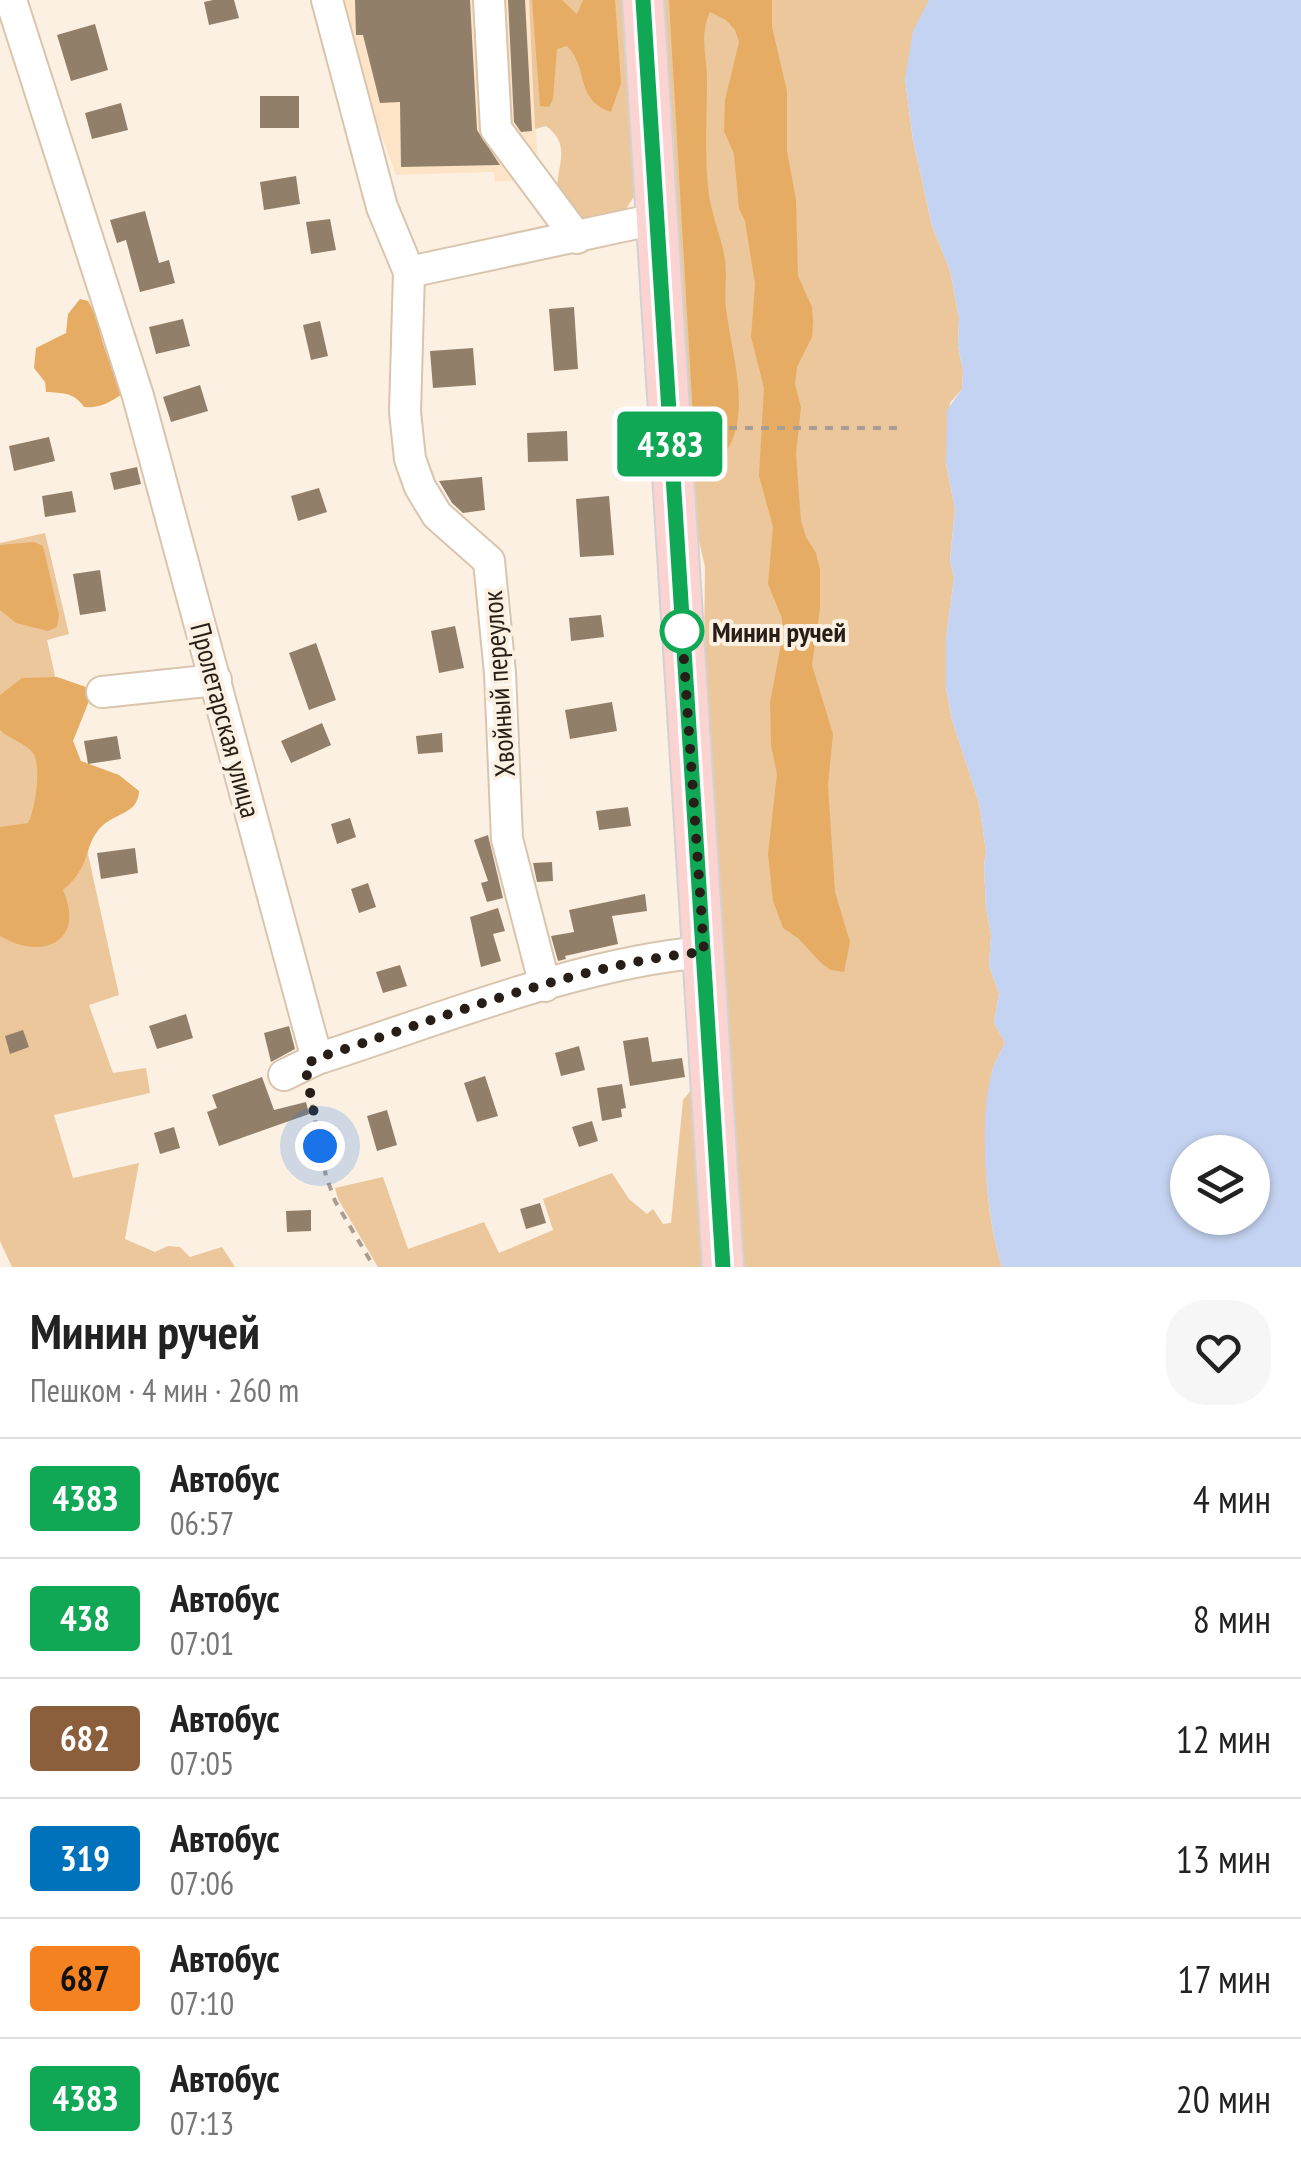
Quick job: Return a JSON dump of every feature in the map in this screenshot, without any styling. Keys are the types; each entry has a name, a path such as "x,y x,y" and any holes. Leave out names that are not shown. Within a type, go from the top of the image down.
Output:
{"main road":[{"path":"643,0 723,1267"}],"street":[{"name":"Пролетарская улица","path":"11,0 138,396 216,680 302,1066"},
{"name":"Хвойный переулок","path":"326,0 382,207 409,272 405,412 410,459 420,487 437,515 489,561 500,673 507,839 545,986"},
{"path":"488,0 496,130 577,238"},
{"path":"409,272 656,219"},
{"path":"102,692 216,680"},
{"path":"302,1066 545,986 664,955 704,952"}],"path":[{"path":"729,428 904,428"},
{"path":"302,1066 334,1200 374,1267"}],"shaded area":[{"path":"341,0 529,0 538,169 521,180 495,182 494,172 396,175 343,30"},
{"path":"529,0 623,0 636,193 622,216 590,223 571,216 560,198 557,186 561,146 546,126 535,129"},
{"path":"532,0 562,0 577,14 583,0 615,0 621,83 611,112 592,100 567,46 557,49 553,99 549,107 540,106"},
{"path":"660,0 929,0 905,79 913,140 932,226 950,270 959,318 962,389 950,403 946,463 955,509 946,688 952,720 979,803 986,851 989,966 999,993 994,1023 1005,1043 992,1072 986,1144 991,1221 1002,1267 739,1267 704,649 705,567 688,493"},
{"path":"669,0 772,0 772,27 787,91 787,151 796,200 798,276 812,307 812,337 797,367 795,384 801,407 796,454 801,521 820,570 820,608 812,665 833,734 828,785 835,892 850,942 844,972 821,963 783,928 773,901 768,854 777,774 771,745 770,703 783,633 782,618 768,584 773,527 759,476 764,388 751,337 755,284 745,221 739,209 734,154 724,131 725,100 739,42 726,20 710,12 704,37 707,180 725,261 726,308 739,409 729,447 717,462 704,461 695,452"},
{"path":"80,299 88,301 93,310 122,394 95,407 84,407 67,394 46,392 45,382 34,368 36,348 66,333 68,314"},
{"path":"45,533 69,634 47,640 57,685 37,710 86,845 119,995 89,1005 113,1073 146,1068 150,1093 54,1115 73,1178 139,1163 125,1239 155,1252 168,1246 180,1247 190,1257 222,1247 235,1267 12,1267 0,1241 0,543"},
{"path":"34,542 43,546 59,615 57,627 48,631 16,623 0,610 0,545"},
{"path":"57,677 86,687 91,696 73,741 81,761 119,775 139,791 135,805 100,828 79,873 63,890 69,908 64,934 56,942 31,947 0,936 0,827 28,823 37,777 33,753 0,730 0,695 22,678"},
{"path":"696,1084 710,1267 378,1267 338,1199 335,1188 383,1177 408,1249 484,1222 499,1253 553,1230 543,1199 612,1173 629,1199 647,1214 653,1209 663,1224 671,1223 683,1100"}],"water":[{"path":"929,0 1301,0 1301,1267 1002,1267 988,1197 985,1116 993,1068 1005,1043 994,1023 999,993 989,966 986,851 979,803 952,720 946,688 955,509 946,463 947,410 962,389 959,318 950,270 932,226 913,140 905,79 913,31"}],"building":[{"path":"234,0 239,18 209,25 204,2"},
{"path":"355,0 470,0 477,130 500,165 401,167 400,102 380,103 363,35 356,35"},
{"path":"508,0 525,0 532,131 521,132 514,122"},
{"path":"95,24 108,70 71,81 57,35"},
{"path":"260,96 299,96 299,128 260,128"},
{"path":"121,103 128,130 92,139 85,113"},
{"path":"296,176 300,204 264,210 260,182"},
{"path":"145,211 159,263 169,260 175,283 140,292 126,240 117,243 110,220"},
{"path":"330,219 336,250 311,254 306,222"},
{"path":"574,307 578,369 554,371 549,309"},
{"path":"183,319 190,346 156,354 149,327"},
{"path":"320,321 328,356 311,360 303,325"},
{"path":"473,348 476,385 433,388 430,351"},
{"path":"200,385 208,411 171,422 163,397"},
{"path":"567,431 568,461 528,462 527,433"},
{"path":"49,437 55,461 14,471 9,446"},
{"path":"137,467 141,484 114,490 110,473"},
{"path":"482,477 485,510 463,513 439,481"},
{"path":"319,488 327,512 298,521 291,496"},
{"path":"72,491 76,512 45,517 42,496"},
{"path":"609,496 614,555 580,557 576,499"},
{"path":"100,570 106,611 80,615 73,574"},
{"path":"601,615 604,637 571,641 569,618"},
{"path":"455,626 464,668 439,673 431,631"},
{"path":"316,643 336,700 309,710 289,653"},
{"path":"612,702 617,731 570,739 565,710"},
{"path":"322,723 331,745 291,763 281,741"},
{"path":"442,733 443,752 418,754 416,736"},
{"path":"117,736 121,759 88,764 84,741"},
{"path":"628,807 631,826 599,830 596,811"},
{"path":"350,818 356,837 337,844 331,824"},
{"path":"488,835 503,898 487,902 481,883 488,881 474,840"},
{"path":"135,848 138,873 101,879 97,853"},
{"path":"552,862 553,881 537,882 533,863"},
{"path":"368,883 376,907 359,913 351,889"},
{"path":"645,894 647,911 612,916 618,944 558,961 551,936 574,932 569,910"},
{"path":"498,908 505,931 493,934 501,961 481,967 470,917"},
{"path":"400,965 407,986 383,993 376,972"},
{"path":"186,1014 193,1038 157,1049 149,1026"},
{"path":"289,1026 295,1049 271,1062 264,1033"},
{"path":"23,1030 29,1047 10,1054 5,1036"},
{"path":"648,1037 652,1062 682,1058 685,1077 630,1086 623,1041"},
{"path":"579,1046 585,1070 561,1076 555,1053"},
{"path":"485,1076 498,1116 477,1122 464,1083"},
{"path":"262,1077 274,1110 306,1102 309,1114 219,1146 207,1112 217,1108 212,1095"},
{"path":"622,1084 626,1108 621,1109 622,1117 602,1121 597,1088"},
{"path":"387,1110 397,1145 377,1151 367,1116"},
{"path":"592,1121 598,1141 579,1147 572,1127"},
{"path":"174,1127 180,1148 160,1154 154,1133"},
{"path":"540,1203 546,1223 526,1229 520,1209"},
{"path":"311,1210 311,1231 287,1232 286,1211"}],"bus line":[{"name":"438З","path":"643,0 723,1267"}],"place":[{"name":"Минин ручей","path":"682,631"}],"route":[{"path":"320,1146 305,1065 317,1058 545,986 664,955 704,952 682,631"}]}
